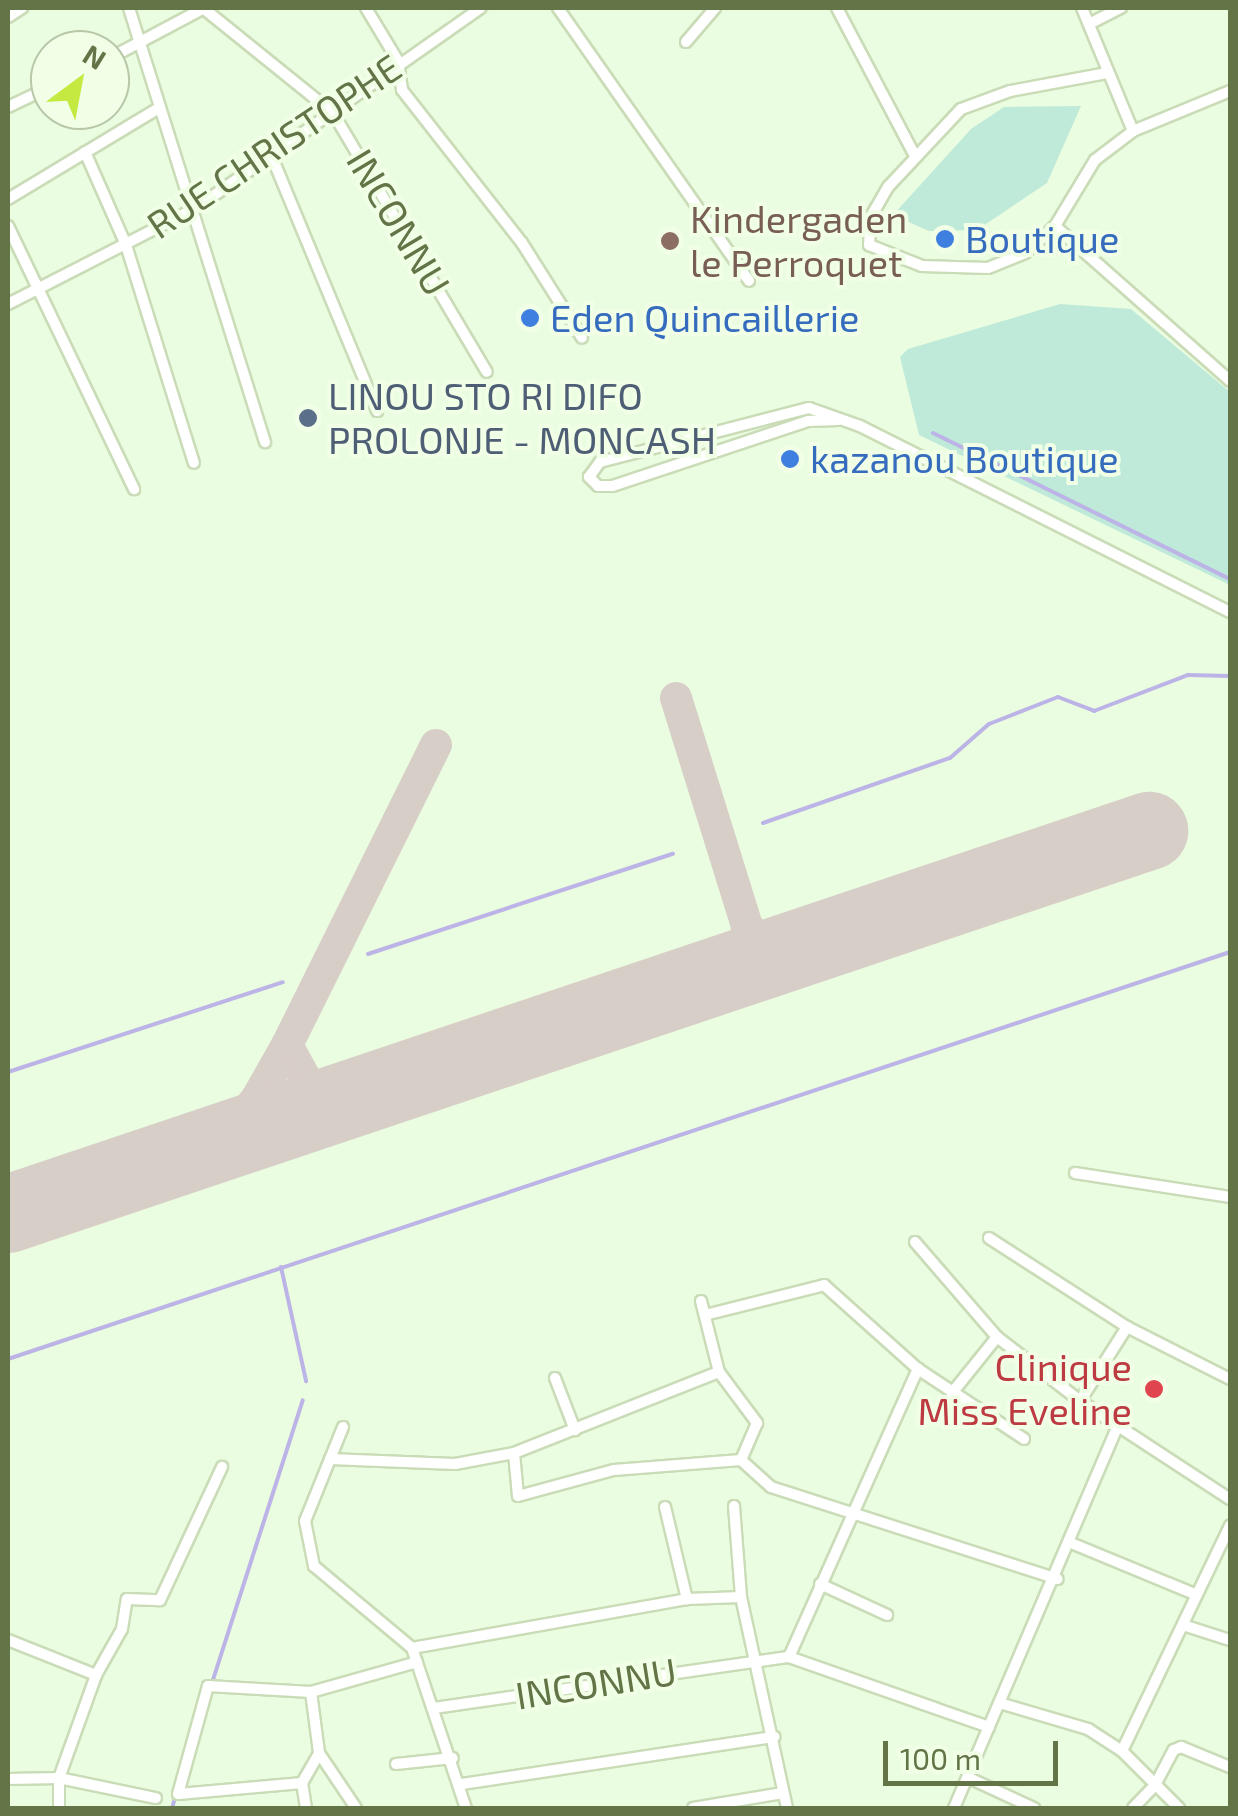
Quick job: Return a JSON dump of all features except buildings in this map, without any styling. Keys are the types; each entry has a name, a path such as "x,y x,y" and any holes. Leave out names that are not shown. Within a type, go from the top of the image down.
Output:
{"street":[{"path":"8,17 22,8"},
{"path":"129,8 144,42 157,109 196,208 265,442"},
{"name":"INCONNU","path":"130,49 204,8 334,113 486,372"},
{"name":"INCONNU","path":"366,8 398,61 402,90 522,243 582,338"},
{"name":"RUE CHRISTOPHE","path":"8,304 196,208 334,113 398,61 482,8"},
{"path":"558,8 749,282"},
{"path":"686,42 714,8"},
{"path":"837,8 914,154"},
{"path":"1082,8 1133,131"},
{"path":"1089,24 1120,8"},
{"path":"1106,73 1010,91 960,109 914,154 871,216 869,245 881,253 922,266 988,268 1025,254 1055,226 1095,160 1133,131 1230,91"},
{"path":"8,199 157,109"},
{"path":"85,152 126,245 194,464"},
{"path":"272,158 377,411"},
{"path":"8,226 134,489"},
{"path":"1055,226 1230,381"},
{"path":"838,420 808,421 613,486 598,486 589,477 600,462 789,409 838,420 1230,612"},
{"path":"1075,1173 1230,1197"},
{"path":"989,1238 1127,1327 1230,1379"},
{"path":"915,1242 997,1337 1080,1401 1230,1499"},
{"path":"705,1315 824,1285 918,1368 1024,1439"},
{"path":"701,1301 719,1372 756,1423 741,1460"},
{"path":"1080,1401 1127,1327"},
{"path":"952,1392 997,1337"},
{"path":"789,1657 851,1509 918,1368"},
{"path":"330,1458 455,1464 514,1453 719,1372"},
{"path":"555,1378 575,1430"},
{"path":"954,1808 1058,1579 1118,1425"},
{"path":"344,1427 305,1521 314,1566 412,1648 462,1784 466,1808"},
{"path":"514,1453 518,1496 614,1470 741,1460 772,1487 851,1509 1058,1579"},
{"path":"59,1808 59,1778 96,1675 122,1629 126,1598 160,1600 222,1467"},
{"path":"734,1506 740,1597 757,1658 787,1808"},
{"name":"INCONNU","path":"665,1507 687,1600"},
{"path":"1122,1752 1230,1526"},
{"path":"1071,1543 1197,1595"},
{"path":"820,1584 887,1615"},
{"name":"INCONNU","path":"412,1648 687,1600 740,1597"},
{"path":"1183,1624 1230,1640"},
{"path":"8,1640 96,1675"},
{"name":"INCONNU","path":"434,1708 757,1658 789,1657 990,1727"},
{"path":"302,1783 178,1794 208,1686 312,1692 417,1662"},
{"path":"312,1692 319,1753 356,1808"},
{"path":"1003,1704 1088,1729 1122,1752 1180,1808"},
{"path":"462,1784 774,1738"},
{"path":"1133,1808 1155,1786 1167,1757 1182,1746 1230,1767"},
{"path":"306,1808 302,1783 319,1753"},
{"path":"396,1764 453,1758"},
{"path":"8,1778 59,1778 156,1798"},
{"path":"969,1778 1034,1808"},
{"path":"693,1808 784,1793"}],"green space":[{"path":"1081,106 1047,183 977,230 929,231 893,215 971,129 1004,107"},
{"path":"1060,304 1131,309 1230,392 1230,585 919,435 900,357 908,349"}],"waterway":[{"path":"933,433 1230,579"},
{"path":"763,823 950,758 989,724 1058,697 1094,711 1188,675 1230,676"},
{"path":"368,954 673,854"},
{"path":"8,1359 1230,952"},
{"path":"8,1072 283,982"},
{"path":"281,1267 306,1381"},
{"path":"211,1686 303,1400"},
{"path":"172,1808 176,1795"}],"taxiway":[{"path":"676,698 747,926 761,942 794,950"},
{"path":"222,1142 257,1098 287,1045 436,745"},
{"path":"723,974 745,953 747,926"},
{"path":"287,1045 310,1087 345,1101"}],"runway":[{"path":"8,1214 1149,831"}],"place":[{"name":"Boutique","path":"945,239"},
{"name":"Kindergaden le Perroquet","path":"670,241"},
{"name":"Eden Quincaillerie","path":"530,318"},
{"name":"LINOU STO RI DIFO PROLONJE - MONCASH","path":"308,418"},
{"name":"kazanou Boutique","path":"790,459"},
{"name":"Clinique Miss Eveline","path":"1154,1389"}]}
